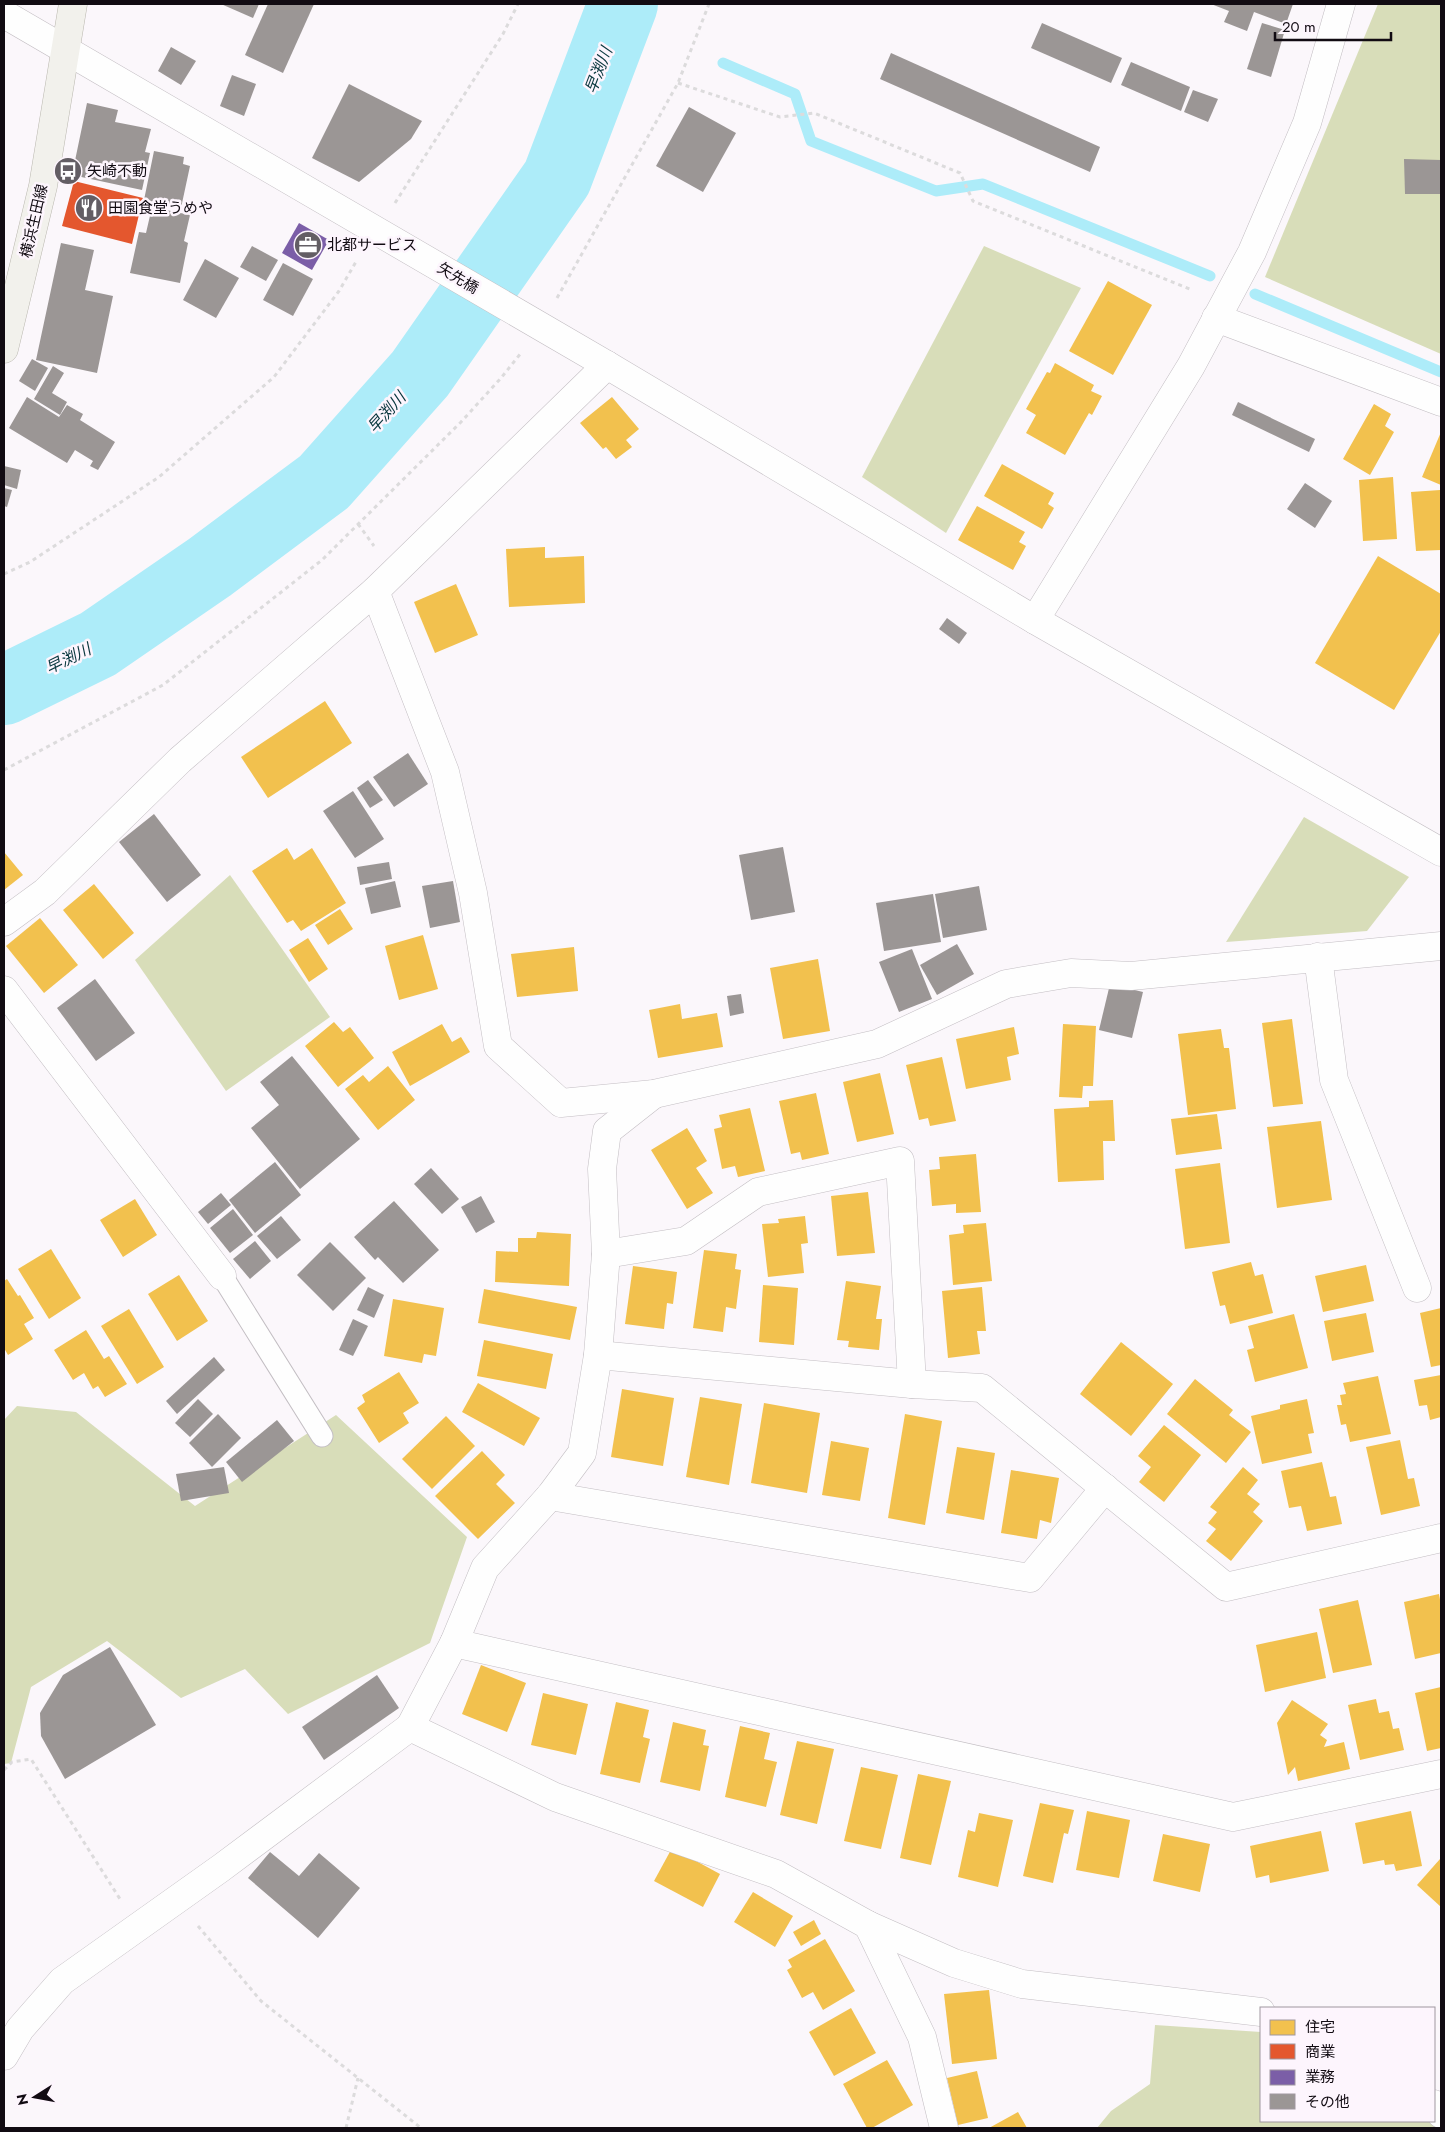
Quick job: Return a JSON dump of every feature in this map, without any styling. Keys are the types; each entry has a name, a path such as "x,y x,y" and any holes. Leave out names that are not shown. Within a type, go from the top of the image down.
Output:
{"main road":[{"name":"横浜生田線","path":"4,349 43,186 74,4"}],"street":[{"path":"1035,620 1191,366 1252,252 1307,123 1341,4"},
{"name":"矢先橋","path":"4,14 67,52 384,220 546,316 607,365 1035,620 1441,852"},
{"path":"1220,311 1441,402"},
{"path":"4,922 45,892 180,760 375,591 607,365"},
{"path":"375,591 445,772 473,893 498,1046 561,1103 654,1094 877,1044 1006,984 1071,973 1131,976 1441,946"},
{"path":"1318,957 1334,1080 1417,1288"},
{"path":"4,990 222,1276"},
{"path":"4,2056 20,2029 62,1981 410,1728 454,1643 485,1568 550,1496 582,1453 598,1355 606,1254 602,1169 607,1131 654,1094"},
{"path":"606,1254 686,1241 758,1192 900,1161 912,1384"},
{"path":"598,1355 912,1384 982,1388 1226,1587 1441,1538"},
{"path":"550,1496 1030,1578 1104,1488"},
{"path":"454,1643 1233,1818 1441,1774"},
{"path":"410,1728 555,1797 776,1874 868,1925 954,1962 1022,1984 1260,2012"},
{"path":"868,1925 922,2037 944,2128"}],"lane":[{"path":"222,1276 322,1436"}],"path":[{"path":"384,220 503,34 518,4"},
{"path":"546,316 678,83 710,4"},
{"path":"678,83 780,117 814,113 960,173 973,201 1220,311"},
{"path":"4,574 30,562 160,477 274,377 340,291 361,253"},
{"path":"4,770 163,685 322,560 460,422 501,378 523,350"},
{"path":"358,524 379,552"},
{"path":"4,1770 12,1762 31,1759 137,1927"},
{"path":"176,1899 260,2001 421,2128"},
{"path":"346,2128 358,2078"}],"green space":[{"path":"1378,4 1441,4 1441,354 1265,277"},
{"path":"984,246 1081,288 946,533 862,477"},
{"path":"1304,817 1409,877 1367,931 1226,942"},
{"path":"230,875 330,1017 226,1091 135,960"},
{"path":"17,1406 76,1412 195,1506 336,1415 467,1537 430,1643 288,1714 245,1669 181,1698 107,1641 31,1687 11,1763 4,1764 4,1420"},
{"path":"1155,2025 1260,2032 1260,2122 1433,2122 1439,2128 1097,2128 1111,2111 1150,2084"}],"building: 住宅":[{"path":"1108,281 1152,305 1113,375 1069,351"},
{"path":"1055,363 1094,385 1091,391 1102,396 1092,415 1089,413 1065,455 1026,433 1036,415 1026,409 1047,372 1050,373"},
{"path":"612,397 639,429 626,440 632,447 616,459 606,447 603,449 580,423"},
{"path":"1374,404 1391,414 1385,426 1394,432 1370,475 1343,459"},
{"path":"1441,432 1441,485 1422,477"},
{"path":"1002,464 1054,493 1048,504 1054,508 1042,529 984,496"},
{"path":"1393,477 1397,539 1363,541 1359,480"},
{"path":"1440,490 1441,550 1416,551 1411,492"},
{"path":"977,506 1025,532 1019,542 1026,546 1013,570 958,540"},
{"path":"545,547 545,558 584,556 585,603 509,607 506,549"},
{"path":"1378,556 1441,594 1441,631 1394,710 1315,663"},
{"path":"456,584 478,635 435,653 414,602"},
{"path":"325,701 352,743 268,798 241,757"},
{"path":"287,848 294,860 312,848 346,903 301,931 293,920 287,923 252,871"},
{"path":"4,852 23,875 4,890"},
{"path":"94,884 134,933 103,959 63,910"},
{"path":"340,909 353,929 328,945 315,925"},
{"path":"40,918 78,965 44,993 6,946"},
{"path":"423,935 438,989 399,1000 385,946"},
{"path":"308,938 328,969 309,982 289,950"},
{"path":"574,947 578,991 517,997 511,954"},
{"path":"818,959 830,1031 783,1039 770,968"},
{"path":"680,1004 682,1019 717,1013 723,1047 658,1058 649,1010"},
{"path":"1292,1019 1303,1104 1273,1107 1262,1023"},
{"path":"334,1022 343,1032 350,1027 374,1058 338,1087 305,1046"},
{"path":"442,1024 452,1042 461,1037 470,1052 410,1086 392,1052"},
{"path":"1063,1024 1096,1026 1093,1086 1083,1086 1082,1098 1059,1097"},
{"path":"1014,1027 1019,1054 1007,1057 1011,1080 966,1089 956,1039"},
{"path":"1221,1029 1224,1048 1229,1048 1236,1109 1188,1115 1178,1034"},
{"path":"942,1057 956,1121 930,1126 928,1118 919,1120 906,1065"},
{"path":"388,1066 415,1100 378,1130 345,1089 363,1075 369,1082"},
{"path":"880,1073 894,1134 857,1142 843,1082"},
{"path":"816,1093 829,1154 802,1160 800,1152 791,1154 779,1101"},
{"path":"1113,1100 1115,1141 1103,1141 1104,1180 1058,1182 1054,1109 1089,1107 1089,1101"},
{"path":"750,1108 765,1171 738,1177 735,1166 722,1169 714,1129 722,1127 719,1115"},
{"path":"1217,1114 1222,1149 1176,1155 1171,1119"},
{"path":"1321,1121 1332,1200 1277,1208 1267,1127"},
{"path":"687,1128 707,1161 696,1168 713,1193 687,1209 651,1150"},
{"path":"976,1154 981,1212 956,1213 956,1204 932,1206 929,1170 940,1169 939,1157"},
{"path":"1220,1163 1230,1243 1185,1249 1175,1169"},
{"path":"868,1192 875,1253 837,1256 831,1196"},
{"path":"135,1199 157,1235 123,1257 100,1220"},
{"path":"805,1216 808,1243 801,1244 804,1273 768,1277 762,1224 779,1223 778,1219"},
{"path":"986,1223 992,1281 953,1285 949,1235 964,1233 963,1225"},
{"path":"537,1232 571,1234 569,1286 495,1282 496,1251 518,1252 518,1238 536,1238"},
{"path":"51,1249 81,1298 49,1319 18,1269"},
{"path":"704,1250 737,1254 735,1269 741,1270 736,1309 726,1307 723,1332 693,1328"},
{"path":"1251,1262 1255,1276 1263,1274 1273,1313 1230,1324 1225,1305 1220,1306 1212,1272"},
{"path":"1366,1265 1374,1301 1323,1312 1315,1276"},
{"path":"633,1266 677,1272 673,1304 667,1303 664,1329 625,1324"},
{"path":"179,1275 208,1321 177,1341 148,1294"},
{"path":"7,1279 18,1296 20,1295 34,1318 24,1324 33,1339 8,1355 4,1348 4,1281"},
{"path":"846,1281 881,1286 876,1319 882,1319 879,1350 848,1347 849,1341 837,1340"},
{"path":"763,1285 798,1288 794,1345 759,1342"},
{"path":"982,1287 986,1331 977,1331 980,1354 948,1358 942,1291"},
{"path":"484,1289 577,1307 570,1340 478,1323"},
{"path":"393,1299 444,1308 436,1356 424,1354 422,1363 384,1356"},
{"path":"1441,1308 1441,1365 1431,1367 1420,1313"},
{"path":"129,1309 164,1367 137,1384 101,1326"},
{"path":"1366,1313 1374,1352 1332,1361 1324,1321"},
{"path":"1294,1314 1308,1368 1255,1382 1247,1350 1254,1348 1248,1326"},
{"path":"86,1330 104,1359 109,1356 127,1384 105,1397 98,1386 93,1389 84,1373 73,1380 54,1350"},
{"path":"484,1340 553,1354 546,1389 477,1376"},
{"path":"1121,1342 1173,1384 1131,1436 1080,1394"},
{"path":"399,1372 419,1403 403,1413 409,1423 379,1443 357,1408 365,1402 362,1395"},
{"path":"1441,1375 1441,1417 1430,1420 1427,1405 1419,1406 1414,1380"},
{"path":"1378,1376 1391,1434 1350,1442 1346,1424 1341,1425 1337,1405 1342,1405 1340,1395 1346,1394 1343,1383"},
{"path":"1195,1379 1233,1410 1229,1415 1251,1432 1226,1463 1167,1414"},
{"path":"478,1383 540,1418 524,1446 462,1412"},
{"path":"622,1389 674,1398 663,1466 611,1457"},
{"path":"700,1397 742,1404 729,1485 686,1477"},
{"path":"1307,1399 1314,1433 1308,1434 1312,1453 1262,1464 1251,1416 1280,1409 1280,1405"},
{"path":"764,1403 820,1413 807,1493 751,1483"},
{"path":"905,1414 942,1421 925,1525 888,1518"},
{"path":"446,1416 475,1446 432,1489 402,1459"},
{"path":"1164,1425 1201,1455 1164,1502 1139,1482 1151,1467 1138,1456"},
{"path":"1400,1440 1408,1479 1414,1478 1420,1506 1381,1515 1366,1447"},
{"path":"831,1441 869,1448 860,1501 822,1495"},
{"path":"957,1447 995,1453 984,1520 946,1513"},
{"path":"482,1451 505,1475 496,1484 515,1503 478,1539 435,1496"},
{"path":"1322,1462 1330,1497 1336,1496 1342,1524 1307,1531 1301,1506 1289,1508 1281,1471"},
{"path":"1243,1467 1258,1480 1247,1494 1260,1504 1253,1512 1263,1521 1231,1561 1206,1541 1216,1529 1208,1523 1217,1512 1210,1507"},
{"path":"1011,1470 1059,1478 1051,1523 1040,1520 1037,1539 1001,1533"},
{"path":"1439,1594 1441,1605 1441,1653 1415,1659 1404,1602"},
{"path":"1358,1600 1372,1665 1333,1673 1319,1609"},
{"path":"1317,1632 1326,1678 1265,1692 1256,1645"},
{"path":"481,1665 526,1683 507,1732 462,1714"},
{"path":"1441,1687 1441,1748 1427,1751 1415,1693"},
{"path":"543,1693 588,1704 576,1755 531,1745"},
{"path":"1376,1699 1379,1713 1389,1711 1393,1729 1399,1728 1404,1750 1360,1760 1348,1705"},
{"path":"1292,1700 1328,1724 1320,1735 1327,1740 1324,1747 1344,1742 1350,1769 1298,1781 1295,1767 1288,1775 1277,1723"},
{"path":"616,1702 649,1710 643,1737 650,1739 640,1783 600,1774"},
{"path":"673,1722 706,1730 703,1745 709,1746 700,1791 660,1782"},
{"path":"740,1726 770,1733 764,1759 777,1762 766,1807 725,1797"},
{"path":"797,1741 834,1749 817,1824 780,1815"},
{"path":"861,1767 898,1775 881,1849 844,1841"},
{"path":"918,1774 951,1781 931,1865 900,1858"},
{"path":"1040,1803 1074,1810 1068,1834 1064,1833 1053,1883 1023,1876"},
{"path":"1087,1811 1130,1820 1119,1878 1076,1870"},
{"path":"1411,1811 1422,1866 1396,1871 1394,1864 1385,1865 1384,1860 1363,1864 1355,1823"},
{"path":"979,1813 1013,1820 998,1887 958,1877 968,1830 975,1832"},
{"path":"1321,1831 1329,1871 1270,1883 1269,1875 1256,1878 1250,1846"},
{"path":"1163,1834 1210,1844 1200,1892 1153,1881"},
{"path":"672,1848 720,1874 703,1907 654,1881"},
{"path":"1441,1860 1441,1907 1417,1885"},
{"path":"753,1892 793,1916 775,1947 734,1922"},
{"path":"814,1920 821,1934 801,1946 793,1932"},
{"path":"825,1939 855,1991 823,2010 813,1992 802,1998 787,1970 792,1967 788,1960"},
{"path":"989,1990 997,2059 952,2064 944,1994"},
{"path":"851,2008 876,2053 834,2076 809,2032"},
{"path":"887,2060 913,2105 872,2128 867,2128 843,2084"},
{"path":"977,2071 988,2118 958,2125 947,2078"},
{"path":"1018,2112 1027,2128 989,2128"}],"building: 商業":[{"path":"74,181 143,198 132,244 62,226"}],"building: 業務":[{"path":"299,223 329,240 312,270 282,253"}],"building: その他":[{"path":"221,4 259,4 253,18"},
{"path":"268,4 314,4 283,73 245,55"},
{"path":"1211,4 1293,4 1286,24 1254,12 1247,31 1224,22 1229,11"},
{"path":"1042,23 1122,58 1111,83 1031,48"},
{"path":"1262,23 1285,30 1271,77 1247,69"},
{"path":"171,47 196,61 181,85 158,71"},
{"path":"891,53 1100,147 1090,172 880,79"},
{"path":"1131,62 1190,87 1181,111 1121,85"},
{"path":"232,75 256,84 244,116 220,106"},
{"path":"349,84 422,121 411,139 359,182 312,158"},
{"path":"1193,90 1218,99 1208,122 1184,112"},
{"path":"87,103 118,110 115,122 151,129 145,152 150,153 142,190 72,175"},
{"path":"689,107 736,133 703,192 656,166"},
{"path":"154,151 184,157 183,164 190,166 181,208 144,200"},
{"path":"1404,159 1441,160 1441,194 1405,194"},
{"path":"152,207 190,215 184,241 188,243 180,283 130,273 139,232 146,233"},
{"path":"61,243 94,250 85,290 113,296 97,373 36,360"},
{"path":"252,246 278,260 266,281 240,267"},
{"path":"205,259 239,278 216,318 183,300"},
{"path":"283,263 313,279 293,316 263,300"},
{"path":"32,359 48,368 35,391 19,381"},
{"path":"53,366 64,373 52,393 67,402 60,415 34,399"},
{"path":"27,397 59,417 67,405 83,414 80,420 115,442 98,470 90,466 93,461 75,450 67,463 9,428"},
{"path":"1238,402 1315,439 1309,452 1232,415"},
{"path":"4,466 21,470 17,489 4,485"},
{"path":"1305,483 1332,501 1315,528 1287,509"},
{"path":"4,488 12,490 7,507 4,506"},
{"path":"947,618 967,633 959,644 939,629"},
{"path":"408,753 428,784 394,807 373,777"},
{"path":"368,780 383,800 370,808 357,788"},
{"path":"353,791 384,839 355,858 323,811"},
{"path":"154,814 201,875 167,902 119,842"},
{"path":"783,847 795,912 751,920 739,855"},
{"path":"389,862 392,879 360,885 357,867"},
{"path":"395,881 401,907 371,914 365,888"},
{"path":"453,881 460,922 430,928 422,886"},
{"path":"979,886 987,930 943,938 935,894"},
{"path":"933,894 941,942 884,951 876,903"},
{"path":"957,944 974,974 937,995 920,965"},
{"path":"912,949 932,999 899,1012 879,962"},
{"path":"95,979 135,1033 96,1061 57,1008"},
{"path":"1110,984 1143,992 1132,1038 1099,1030"},
{"path":"741,994 744,1013 730,1016 727,996"},
{"path":"292,1056 360,1139 300,1189 251,1128 279,1105 260,1082"},
{"path":"275,1162 301,1195 255,1233 229,1200"},
{"path":"431,1168 459,1199 442,1214 414,1184"},
{"path":"221,1193 231,1205 208,1224 198,1212"},
{"path":"481,1196 495,1222 476,1233 461,1207"},
{"path":"394,1201 439,1250 403,1283 378,1257 375,1260 354,1237"},
{"path":"233,1209 253,1235 230,1253 210,1228"},
{"path":"281,1216 301,1240 277,1259 257,1236"},
{"path":"255,1241 271,1261 250,1279 233,1259"},
{"path":"330,1242 366,1278 333,1311 297,1275"},
{"path":"368,1287 384,1295 374,1318 357,1310"},
{"path":"353,1319 368,1326 353,1356 339,1350"},
{"path":"214,1357 225,1370 177,1414 166,1401"},
{"path":"198,1399 213,1414 190,1437 175,1423"},
{"path":"218,1414 241,1438 212,1467 189,1443"},
{"path":"277,1420 294,1441 242,1482 226,1462"},
{"path":"224,1467 229,1493 181,1501 176,1474"},
{"path":"110,1647 156,1725 65,1779 41,1736 40,1713 63,1675"},
{"path":"377,1675 399,1708 324,1760 302,1727"},
{"path":"270,1852 299,1876 319,1853 360,1888 318,1938 248,1878"}],"waterway":[{"name":"早渕川","path":"4,690 98,644 210,567 324,482 420,374 557,178 623,4"},
{"path":"723,63 795,94 811,141 936,191 983,184 1210,276"},
{"path":"1255,294 1441,372"}],"place":[{"name":"矢崎不動","path":"68,171"},
{"name":"田園食堂うめや","path":"89,208"},
{"name":"北都サービス","path":"308,245"}]}
